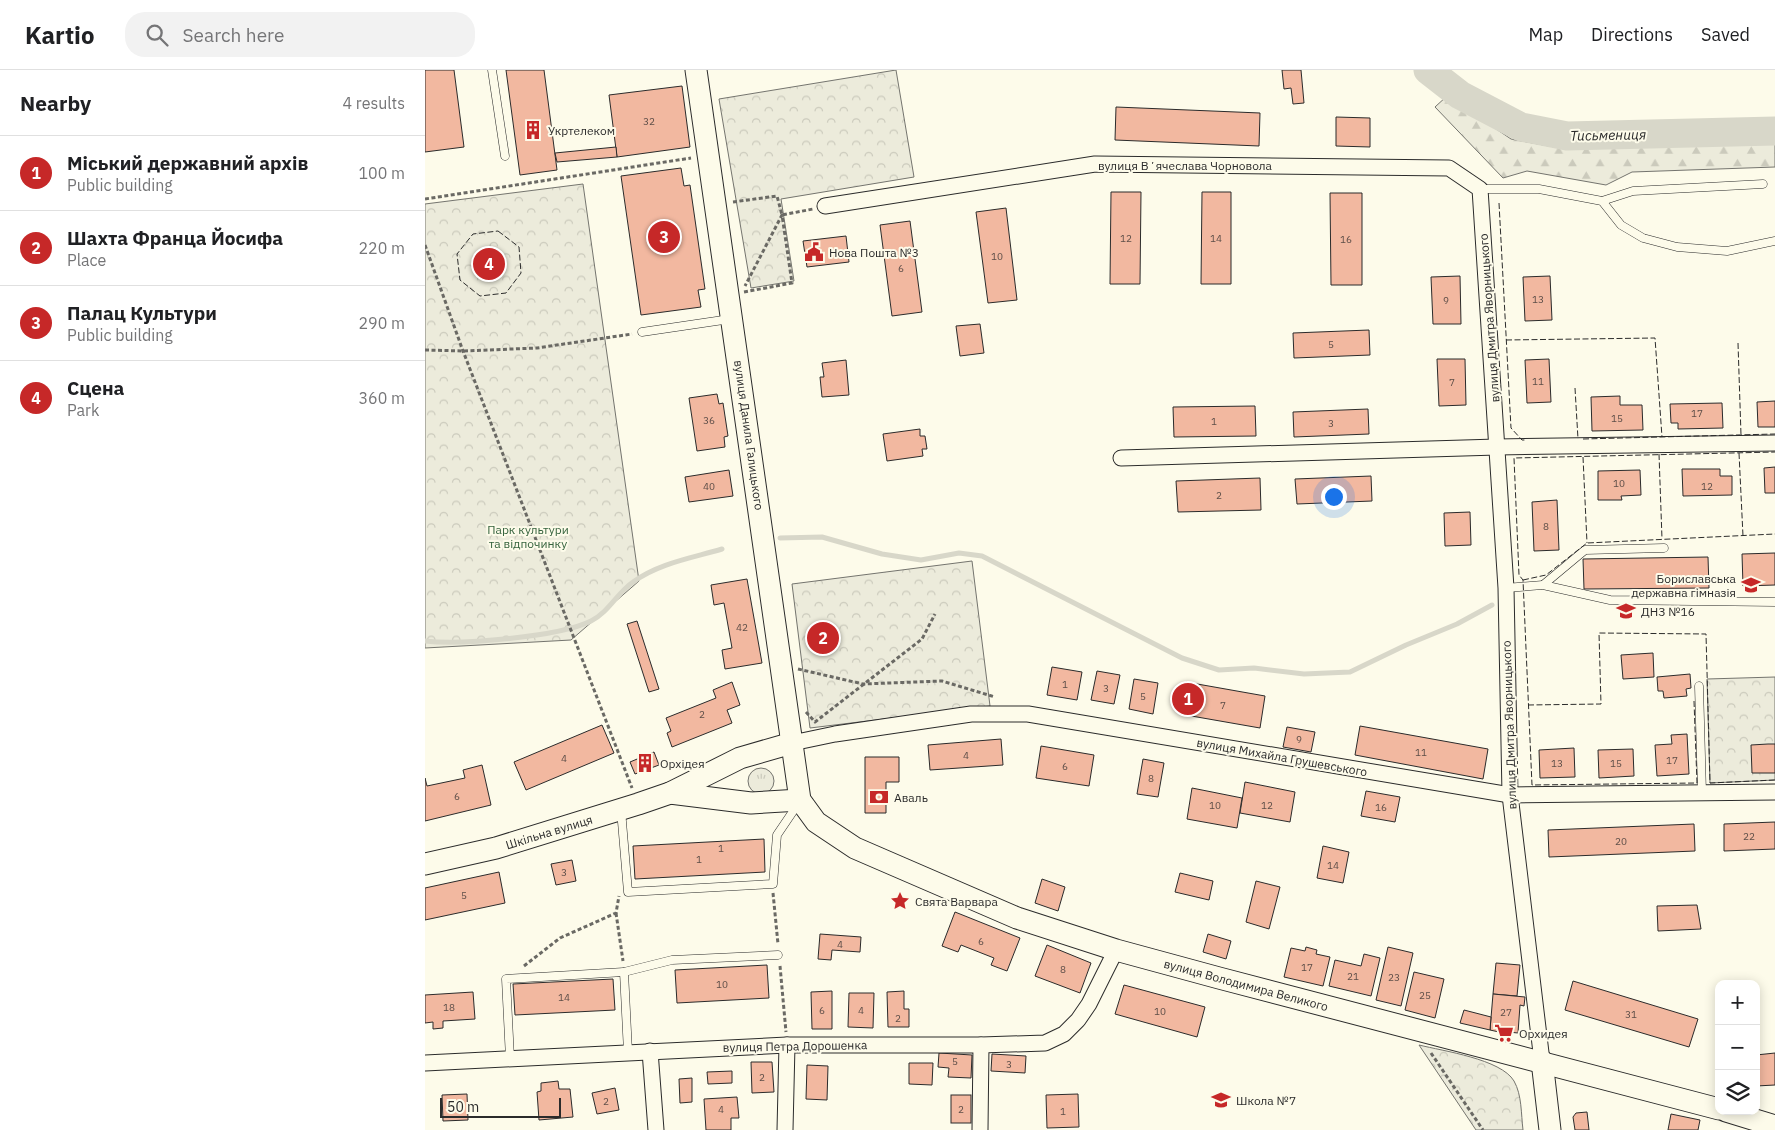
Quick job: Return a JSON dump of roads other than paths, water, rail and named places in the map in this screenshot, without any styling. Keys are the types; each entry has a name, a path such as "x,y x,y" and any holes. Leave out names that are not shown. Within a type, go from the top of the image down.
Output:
{"main road":[{"name":"вулиця Данила Галицького","path":"696,70 800,800"},
{"name":"Шкільна вулиця","path":"425,864 496,848 629,807 670,793 740,758 791,743"},
{"name":"Шкільна вулиця","path":"670,793 751,803 800,800"},
{"name":"вулиця Володимира Великого","path":"800,800 817,822 855,848 1017,918 1116,950 1537,1062 1543,1061 1715,1108"},
{"path":"1543,1061 1550,1130"},
{"path":"1739,1115 1775,1126"}],"street":[{"name":"вулиця Вʼячеслава Чорновола","path":"825,206 1095,164 1449,168 1481,189"},
{"name":"вулиця Дмитра Яворницького","path":"1481,189 1506,588 1510,795 1543,1061"},
{"path":"1121,458 1497,447 1775,443"},
{"name":"вулиця Михайла Грушевського","path":"791,743 835,734 971,714 1028,714 1510,795 1775,792"},
{"name":"вулиця Петра Дорошенка","path":"425,1063 787,1045 981,1045 1045,1043 1064,1034 1089,1004 1116,950"},
{"path":"785,1130 787,1045"},
{"path":"980,1130 981,1045"},
{"path":"650,1051 656,1130"}],"lane":[{"path":"492,70 505,156"},
{"path":"1481,189 1539,189 1602,201 1633,191 1763,184"},
{"path":"1602,201 1621,225 1643,238 1677,247 1727,251 1775,241"},
{"path":"643,332 732,319"},
{"path":"1543,585 1585,550 1664,548"},
{"path":"1506,588 1543,585 1611,600 1775,602"},
{"path":"1699,686 1702,793"},
{"path":"629,807 625,864 628,892 773,884 777,836 800,800"},
{"path":"510,1058 506,979 624,972 672,960 779,954"},
{"path":"624,972 628,1052"}],"waterway":[{"name":"Тисьмениця","path":"1428,70 1460,95 1521,127 1567,136 1775,131"},
{"path":"780,538 822,537 882,554 921,560 959,553 982,556 1182,658 1219,670 1254,668 1304,674 1350,672 1406,645 1457,624 1492,605"},
{"path":"425,641 462,642 509,639 576,627 597,617 628,586 643,575 676,562 722,549"}],"place":[{"name":"Укртелеком","path":"533,130"},
{"name":"Палац Культури","path":"664,237"},
{"name":"Нова Пошта №3","path":"814,252"},
{"name":"Сцена","path":"489,264"},
{"name":"Бориславська державна гімназія","path":"1751,585"},
{"name":"ДНЗ №16","path":"1626,611"},
{"name":"Шахта Франца Йосифа","path":"823,638"},
{"name":"Міський державний архів","path":"1188,699"},
{"name":"Орхідея","path":"645,763"},
{"name":"Аваль","path":"879,797"},
{"name":"Свята Варвара","path":"900,901"},
{"name":"Орхидея","path":"1504,1033"},
{"name":"Школа №7","path":"1221,1100"}],"park label":[{"name":"Парк культури та відпочинку","path":"528,536"}]}
